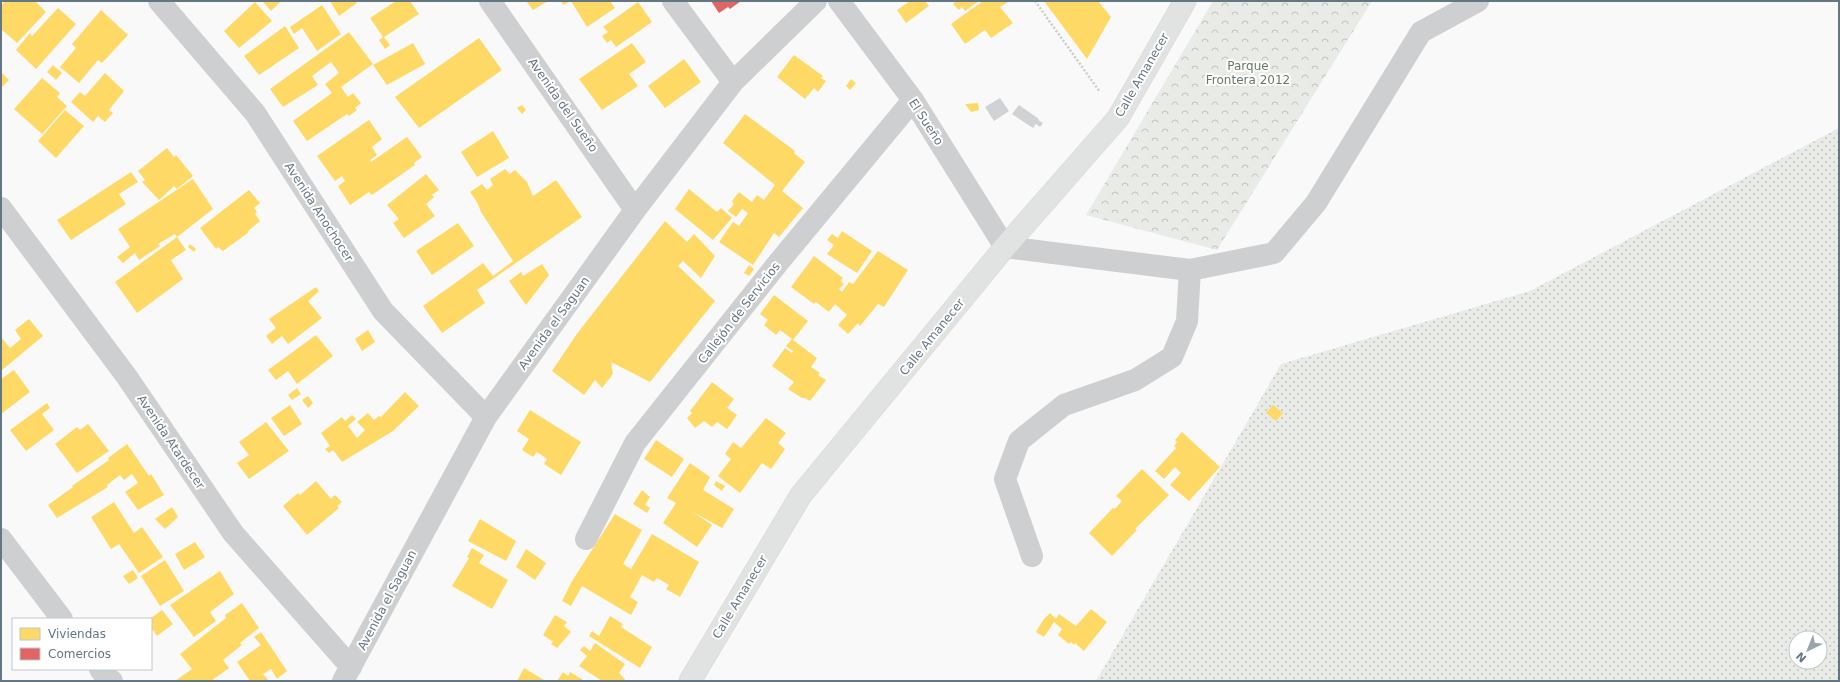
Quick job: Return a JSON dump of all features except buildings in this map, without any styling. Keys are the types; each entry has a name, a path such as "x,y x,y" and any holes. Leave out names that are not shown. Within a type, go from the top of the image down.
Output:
{"main road":[{"name":"Calle Amanecer","path":"690,681 801,495 1006,247 1118,118 1185,1"}],"street":[{"name":"Avenida Anochocer","path":"158,1 255,113 383,311 486,417"},
{"name":"Avenida del Sueño","path":"490,1 635,210"},
{"path":"672,1 733,82"},
{"name":"Avenida el Saguan","path":"347,674 486,417 635,210 733,82 816,1"},
{"name":"El Sueño","path":"839,1 913,100 1006,247"},
{"path":"1006,247 1190,270 1274,254 1316,203 1421,32 1478,1"},
{"name":"Callejón de Servicios","path":"586,539 635,443 778,263 913,100"},
{"name":"Avenida Atardecer","path":"1,208 127,377 233,533 347,674"},
{"path":"1032,556 1005,479 1018,441 1064,405 1135,380 1172,357 1187,321 1190,270"},
{"path":"1,540 61,618"},
{"path":"101,670 105,676 112,681"}],"path":[{"path":"1035,1 1118,118"}],"green space":[{"name":"Parque Frontera 2012","path":"1213,1 1372,1 1217,250 1086,215"},
{"path":"1839,128 1839,681 1096,681 1281,364 1530,291"}]}
